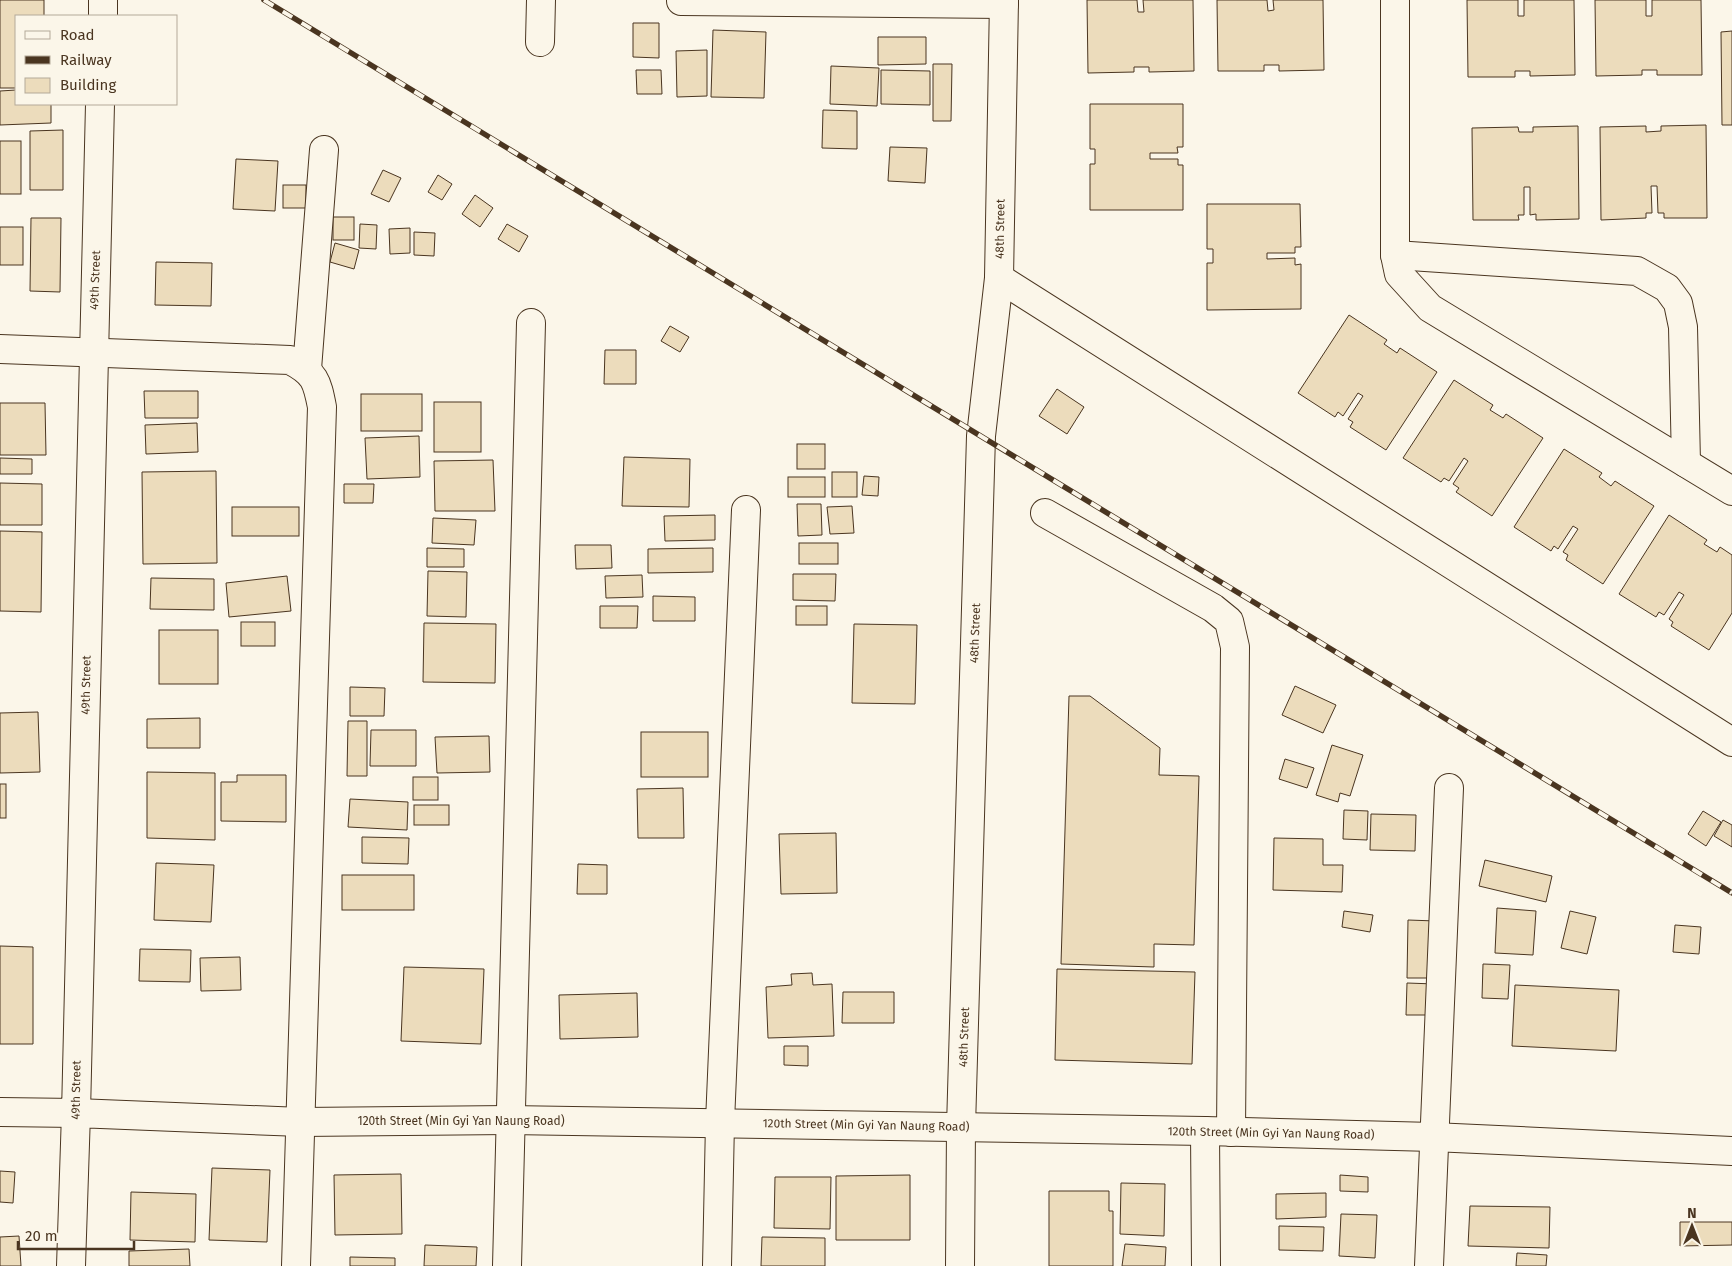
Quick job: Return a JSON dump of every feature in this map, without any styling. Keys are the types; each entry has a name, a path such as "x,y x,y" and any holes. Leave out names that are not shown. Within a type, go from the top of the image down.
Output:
{"street":[{"path":"103,0 103,15"},
{"path":"540,42 541,0"},
{"path":"1395,0 1395,255 1399,274 1430,308 1732,491"},
{"path":"681,1 1004,2"},
{"name":"48th Street","path":"960,1266 961,1127 981,436 999,278 1004,2"},
{"name":"49th Street","path":"71,1266 100,105"},
{"path":"306,369 324,150"},
{"path":"1395,255 1638,270 1667,288 1678,303 1683,327 1686,463"},
{"path":"999,278 1732,742"},
{"path":"507,1266 509,1120 531,323"},
{"path":"0,349 290,360 306,369 317,382 322,407 296,1266"},
{"path":"717,1266 720,1122 746,510"},
{"path":"1045,513 1213,608 1229,621 1235,648 1218,1131 1206,1266"},
{"path":"1429,1266 1449,788"},
{"name":"120th Street (Min Gyi Yan Naung Road)","path":"0,1112 76,1113 301,1122 509,1120 720,1122 1218,1131 1433,1137 1732,1151"}],"building":[{"path":"0,0 44,0 44,15 15,15 15,88 0,88"},
{"path":"1087,0 1137,0 1138,12 1144,12 1143,0 1193,0 1194,71 1149,72 1149,67 1134,67 1134,72 1088,73"},
{"path":"1217,0 1267,0 1268,11 1274,10 1273,0 1323,0 1324,70 1279,71 1279,65 1264,65 1264,71 1218,71"},
{"path":"1467,0 1518,0 1518,16 1524,16 1524,0 1574,0 1575,75 1530,76 1530,71 1515,71 1515,77 1468,77"},
{"path":"1595,0 1646,0 1646,16 1652,16 1652,0 1701,0 1702,75 1657,75 1657,70 1642,70 1642,75 1596,76"},
{"path":"633,23 659,23 659,58 633,57"},
{"path":"713,30 766,32 764,98 711,97"},
{"path":"1732,31 1732,125 1722,125 1721,32"},
{"path":"878,37 926,37 926,64 878,65"},
{"path":"707,50 707,96 677,97 676,51"},
{"path":"933,64 952,64 951,121 933,121"},
{"path":"831,66 879,68 877,106 830,104"},
{"path":"636,70 661,70 662,94 637,94"},
{"path":"881,70 930,71 930,105 881,104"},
{"path":"15,90 15,105 51,105 51,123 0,125 0,91"},
{"path":"1090,104 1183,104 1183,147 1177,147 1178,153 1150,153 1150,159 1178,159 1178,165 1183,165 1183,210 1090,210 1090,164 1095,164 1095,149 1090,149"},
{"path":"823,110 857,111 857,149 822,148"},
{"path":"1706,125 1707,218 1664,218 1664,213 1658,213 1657,186 1651,186 1652,213 1646,213 1646,218 1601,220 1600,127 1646,126 1646,132 1661,131 1661,126"},
{"path":"1578,126 1579,219 1536,220 1536,214 1530,215 1530,187 1524,187 1524,215 1518,215 1519,220 1473,220 1472,128 1518,127 1519,132 1533,132 1533,127"},
{"path":"63,130 63,190 30,190 30,131"},
{"path":"0,141 21,141 21,194 0,194"},
{"path":"890,147 927,148 925,183 888,181"},
{"path":"236,159 278,161 275,211 233,209"},
{"path":"383,170 401,178 389,202 371,194"},
{"path":"438,175 452,184 442,200 428,192"},
{"path":"283,185 306,185 306,208 283,208"},
{"path":"475,195 493,208 480,227 462,214"},
{"path":"1207,204 1300,204 1301,247 1295,247 1295,253 1267,253 1267,259 1295,258 1295,265 1301,264 1301,309 1207,310 1207,263 1213,263 1213,249 1207,249"},
{"path":"333,217 354,217 354,240 333,240"},
{"path":"31,218 61,218 60,292 30,291"},
{"path":"360,224 377,225 376,249 359,248"},
{"path":"507,224 528,236 519,252 498,239"},
{"path":"0,227 23,227 23,265 0,265"},
{"path":"410,228 410,253 390,254 389,229"},
{"path":"414,232 435,233 434,256 414,255"},
{"path":"335,243 359,250 354,269 330,262"},
{"path":"156,262 212,263 211,306 155,305"},
{"path":"1349,315 1387,340 1384,344 1397,353 1400,348 1437,372 1386,450 1350,427 1353,422 1348,419 1363,396 1358,393 1343,416 1338,412 1335,417 1298,393"},
{"path":"670,326 689,337 680,352 661,341"},
{"path":"605,350 636,350 636,384 604,384"},
{"path":"1454,380 1493,405 1490,410 1503,418 1506,414 1543,438 1492,516 1456,492 1459,488 1453,484 1468,461 1464,458 1449,481 1444,478 1441,482 1403,458"},
{"path":"1057,389 1084,407 1067,434 1039,416"},
{"path":"144,391 198,391 198,418 145,418"},
{"path":"361,394 422,394 422,431 361,431"},
{"path":"434,402 481,402 481,452 434,452"},
{"path":"0,403 45,403 46,455 0,455"},
{"path":"197,423 198,452 146,454 145,425"},
{"path":"419,436 420,477 367,479 365,438"},
{"path":"797,444 825,444 825,469 797,469"},
{"path":"1564,449 1602,473 1599,477 1611,486 1615,481 1654,506 1603,584 1566,560 1568,555 1563,552 1578,529 1573,526 1558,549 1554,546 1551,551 1514,527"},
{"path":"624,457 690,459 689,507 622,506"},
{"path":"0,458 32,459 32,474 0,474"},
{"path":"493,460 495,511 435,511 434,461"},
{"path":"216,471 217,563 143,564 142,472"},
{"path":"832,472 857,472 857,497 832,497"},
{"path":"864,476 879,477 878,496 862,495"},
{"path":"788,477 825,477 825,497 788,497"},
{"path":"0,483 42,484 42,525 0,525"},
{"path":"344,484 374,484 373,503 344,503"},
{"path":"797,504 821,504 822,535 798,536"},
{"path":"852,506 854,533 830,534 827,507"},
{"path":"232,507 299,507 299,536 232,536"},
{"path":"715,515 715,540 665,541 664,516"},
{"path":"1669,515 1707,540 1704,544 1717,552 1720,547 1732,555 1732,613 1709,650 1671,626 1673,622 1669,619 1684,595 1679,592 1664,615 1659,612 1656,617 1619,594"},
{"path":"433,518 476,520 474,545 432,543"},
{"path":"0,531 42,532 41,612 0,611"},
{"path":"799,543 838,543 838,564 799,564"},
{"path":"575,545 611,545 612,568 576,569"},
{"path":"427,548 464,549 464,567 427,567"},
{"path":"713,548 713,572 648,573 648,549"},
{"path":"428,571 467,572 466,617 427,616"},
{"path":"793,574 836,574 835,601 793,600"},
{"path":"642,575 643,597 606,598 605,576"},
{"path":"287,576 291,611 229,617 226,583"},
{"path":"151,578 214,579 214,610 150,609"},
{"path":"653,596 695,597 695,621 653,621"},
{"path":"600,606 638,606 637,628 600,628"},
{"path":"796,606 827,606 827,625 796,625"},
{"path":"241,622 275,622 275,646 241,646"},
{"path":"424,623 496,624 495,683 423,682"},
{"path":"854,624 917,625 915,704 852,703"},
{"path":"159,630 218,630 218,684 159,684"},
{"path":"1295,686 1336,705 1323,733 1282,715"},
{"path":"350,687 385,688 384,716 350,716"},
{"path":"1069,696 1090,696 1160,748 1159,775 1199,776 1194,945 1154,944 1154,967 1061,964"},
{"path":"38,712 40,772 0,773 0,713"},
{"path":"200,718 200,748 147,748 147,719"},
{"path":"348,721 367,721 367,776 347,776"},
{"path":"371,730 416,730 416,766 370,766"},
{"path":"641,732 708,732 708,777 641,777"},
{"path":"489,736 490,772 437,773 435,737"},
{"path":"1332,745 1363,755 1350,796 1340,793 1338,802 1316,795"},
{"path":"1285,759 1314,768 1307,788 1279,779"},
{"path":"147,772 215,773 215,840 147,838"},
{"path":"237,775 286,775 286,822 221,821 221,782 237,782"},
{"path":"413,777 438,777 438,800 413,800"},
{"path":"0,784 6,784 6,818 0,818"},
{"path":"683,788 684,838 638,838 637,789"},
{"path":"350,799 408,802 407,830 348,827"},
{"path":"414,805 449,805 449,825 414,825"},
{"path":"1344,810 1368,811 1367,840 1343,839"},
{"path":"1703,811 1721,822 1706,846 1688,834"},
{"path":"1371,814 1416,815 1415,851 1370,850"},
{"path":"1723,820 1732,825 1732,847 1714,836"},
{"path":"836,833 837,893 781,894 779,834"},
{"path":"362,837 409,838 408,864 362,863"},
{"path":"1274,838 1323,839 1323,865 1343,865 1342,892 1273,890"},
{"path":"1485,860 1552,876 1546,902 1479,886"},
{"path":"156,863 214,865 211,922 154,920"},
{"path":"578,864 607,865 607,894 577,894"},
{"path":"342,875 414,875 414,910 342,910"},
{"path":"1497,908 1536,911 1533,955 1495,953"},
{"path":"1344,911 1373,915 1370,932 1342,927"},
{"path":"1570,911 1596,917 1587,954 1561,948"},
{"path":"1408,920 1436,921 1434,978 1407,978"},
{"path":"1675,925 1701,927 1699,954 1673,952"},
{"path":"0,946 33,947 33,1044 0,1044"},
{"path":"140,949 191,950 190,982 139,981"},
{"path":"240,957 241,990 201,991 200,958"},
{"path":"1483,964 1510,965 1508,999 1482,998"},
{"path":"404,967 484,969 481,1044 401,1041"},
{"path":"1057,969 1195,972 1192,1064 1055,1060"},
{"path":"812,973 813,985 832,984 834,1036 768,1038 766,987 792,985 791,974"},
{"path":"1407,983 1435,984 1434,1015 1406,1015"},
{"path":"1515,985 1619,990 1616,1051 1512,1046"},
{"path":"843,992 894,992 894,1023 842,1023"},
{"path":"637,993 638,1037 560,1039 559,995"},
{"path":"784,1046 808,1046 808,1066 784,1065"},
{"path":"212,1168 270,1170 267,1242 209,1240"},
{"path":"0,1171 15,1172 13,1203 0,1202"},
{"path":"401,1174 402,1234 335,1235 334,1175"},
{"path":"910,1175 910,1240 836,1240 836,1176"},
{"path":"1340,1175 1368,1177 1368,1192 1340,1191"},
{"path":"775,1177 831,1177 830,1229 774,1228"},
{"path":"1121,1183 1165,1184 1164,1236 1120,1234"},
{"path":"1049,1191 1109,1191 1109,1211 1113,1211 1113,1266 1049,1266"},
{"path":"131,1192 196,1194 195,1242 130,1240"},
{"path":"1326,1193 1326,1217 1276,1219 1276,1194"},
{"path":"1470,1206 1550,1207 1549,1248 1468,1246"},
{"path":"1341,1214 1377,1215 1375,1258 1339,1256"},
{"path":"1680,1222 1732,1222 1732,1245 1680,1246"},
{"path":"1279,1226 1324,1227 1323,1251 1279,1250"},
{"path":"19,1236 21,1266 0,1266 0,1237"},
{"path":"762,1237 825,1238 825,1266 761,1266"},
{"path":"1125,1244 1166,1247 1165,1266 1122,1266"},
{"path":"425,1245 477,1247 476,1266 424,1266"},
{"path":"189,1249 190,1266 129,1266 129,1251"},
{"path":"1517,1253 1547,1255 1546,1266 1516,1266"},
{"path":"350,1257 395,1258 395,1266 350,1266"}],"railway":[{"path":"264,0 1732,893"}]}
